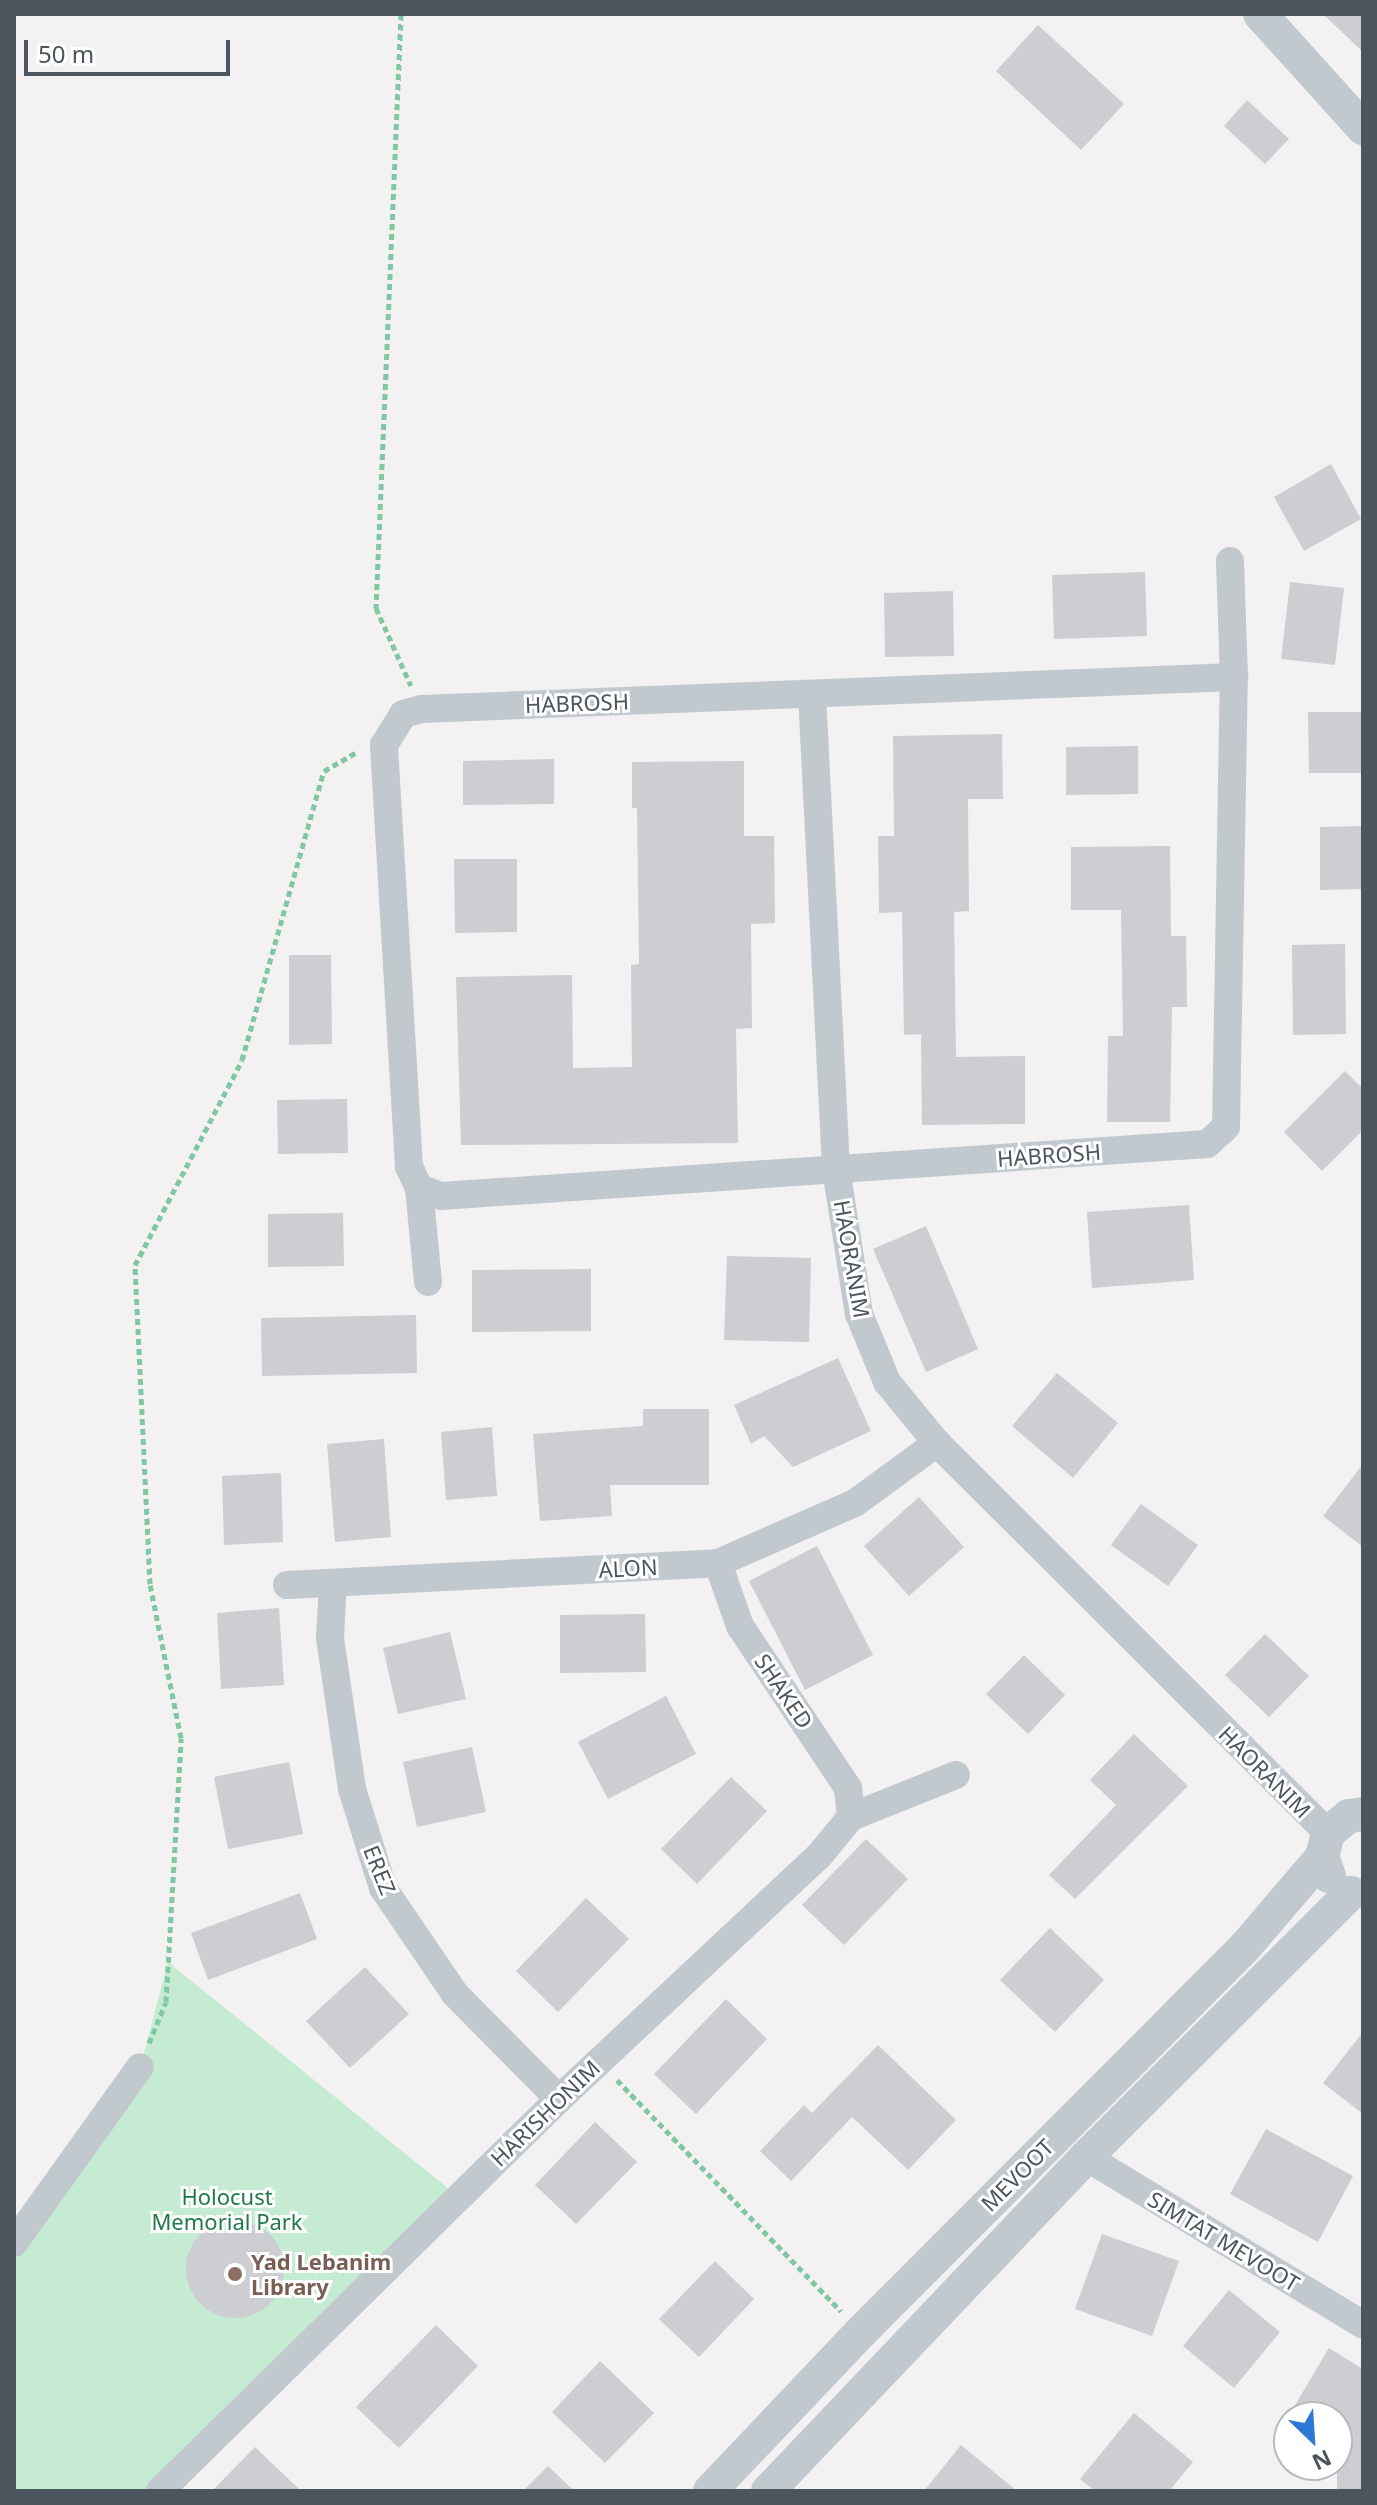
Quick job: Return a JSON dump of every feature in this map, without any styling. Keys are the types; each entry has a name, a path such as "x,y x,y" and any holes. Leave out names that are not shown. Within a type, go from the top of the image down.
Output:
{"street":[{"path":"1260,14 1363,128"},
{"name":"HABROSH","path":"419,1188 441,1196 1207,1144 1226,1127 1234,677 1230,561"},
{"name":"HABROSH","path":"422,709 1234,677"},
{"name":"HAORANIM","path":"812,694 836,1169 859,1314 887,1382 937,1443 1325,1845"},
{"path":"422,709 403,714 384,745 409,1167 419,1188 428,1282"},
{"name":"ALON","path":"287,1585 718,1563 855,1503 937,1443"},
{"name":"SHAKED","path":"718,1563 740,1626 848,1788 851,1817"},
{"name":"EREZ","path":"333,1583 330,1638 352,1789 383,1888 455,1994 559,2099"},
{"name":"HARISHONIM","path":"160,2491 559,2099 818,1857 851,1817 956,1775"},
{"path":"1357,1894 1331,1880 1325,1845 1349,1816 1363,1814"},
{"name":"MEVOOT","path":"710,2491 862,2331 1245,1947 1325,1845"},
{"name":"MEVOOT","path":"768,2491 1086,2157 1357,1894"},
{"path":"14,2243 140,2067"},
{"name":"SIMTAT MEVOOT","path":"1086,2157 1363,2325"}],"path":[{"path":"401,14 376,608 422,709"},
{"path":"140,2067 166,2002 181,1738 150,1584 135,1265 242,1060 324,771 392,730"},
{"path":"599,2062 862,2331"}],"green space":[{"name":"Holocust Memorial Park","path":"168,1962 459,2197 160,2491 14,2491 14,2243 140,2068"}],"building":[{"path":"1323,14 1363,14 1363,52"},
{"path":"1038,25 1124,104 1081,150 996,71"},
{"path":"1247,100 1289,139 1265,164 1224,126"},
{"path":"1331,464 1361,519 1304,551 1274,497"},
{"path":"1145,572 1147,636 1054,639 1052,575"},
{"path":"1290,582 1344,588 1335,665 1281,659"},
{"path":"953,591 954,656 885,657 884,593"},
{"path":"1308,712 1363,712 1363,773 1309,773"},
{"path":"1002,734 1003,799 968,799 969,911 954,912 956,1057 1025,1056 1025,1124 922,1125 921,1034 904,1035 902,912 879,913 878,836 894,836 893,736"},
{"path":"1138,746 1138,794 1066,795 1066,747"},
{"path":"554,759 554,804 463,805 463,761"},
{"path":"744,761 744,836 774,836 775,923 751,924 752,1028 736,1029 738,1143 461,1145 456,977 572,975 573,1068 632,1067 631,965 639,964 637,808 632,808 632,762"},
{"path":"1363,826 1363,889 1320,890 1320,827"},
{"path":"1170,846 1171,936 1186,936 1187,1007 1172,1007 1170,1122 1107,1122 1108,1036 1123,1036 1121,910 1071,910 1071,847"},
{"path":"454,859 517,859 517,932 455,933"},
{"path":"1345,944 1346,1034 1293,1035 1292,945"},
{"path":"289,955 331,955 332,1044 289,1045"},
{"path":"1345,1071 1363,1089 1363,1130 1322,1171 1284,1132"},
{"path":"347,1099 348,1153 278,1154 277,1100"},
{"path":"1189,1205 1194,1280 1092,1288 1087,1212"},
{"path":"343,1213 344,1266 268,1267 268,1214"},
{"path":"926,1226 978,1349 926,1372 873,1249"},
{"path":"727,1256 811,1258 809,1342 724,1340"},
{"path":"591,1269 591,1331 472,1332 472,1270"},
{"path":"416,1315 417,1373 262,1376 261,1318"},
{"path":"838,1358 871,1431 793,1467 764,1436 751,1444 734,1405"},
{"path":"1057,1373 1118,1423 1073,1478 1012,1426"},
{"path":"643,1409 709,1409 709,1485 610,1485 612,1516 540,1521 533,1434 643,1426"},
{"path":"492,1427 497,1496 446,1500 441,1432"},
{"path":"384,1439 391,1537 335,1542 327,1444"},
{"path":"1363,1464 1363,1547 1323,1516"},
{"path":"281,1473 283,1542 224,1545 222,1476"},
{"path":"919,1497 964,1547 909,1596 864,1546"},
{"path":"1141,1504 1198,1545 1168,1586 1111,1545"},
{"path":"817,1546 873,1655 805,1690 749,1581"},
{"path":"279,1608 284,1685 221,1689 217,1613"},
{"path":"645,1614 646,1672 560,1673 560,1615"},
{"path":"450,1632 466,1699 398,1714 383,1648"},
{"path":"1265,1634 1309,1676 1269,1717 1225,1675"},
{"path":"1024,1655 1065,1695 1028,1734 986,1694"},
{"path":"666,1696 696,1754 608,1799 578,1742"},
{"path":"1134,1734 1188,1786 1075,1899 1049,1875 1116,1805 1090,1780"},
{"path":"472,1747 486,1812 417,1827 403,1762"},
{"path":"289,1762 303,1834 228,1849 214,1777"},
{"path":"731,1777 767,1811 697,1884 661,1849"},
{"path":"866,1839 908,1879 844,1945 802,1905"},
{"path":"300,1893 317,1939 208,1980 191,1933"},
{"path":"586,1898 629,1939 558,2012 516,1971"},
{"path":"1050,1928 1104,1980 1055,2032 1000,1980"},
{"path":"365,1967 409,2014 350,2068 306,2021"},
{"path":"726,1999 767,2039 696,2114 654,2074"},
{"path":"1363,2032 1363,2114 1323,2083"},
{"path":"878,2045 956,2120 908,2170 852,2117 791,2181 760,2151 804,2105 812,2113"},
{"path":"595,2122 637,2162 576,2224 535,2185"},
{"path":"1266,2129 1353,2176 1318,2242 1230,2194"},
{"name":"Yad Lebanim Library","path":"235,2220 254,2224 269,2235 280,2250 284,2269 280,2288 269,2303 254,2314 235,2318 216,2314 201,2303 190,2288 186,2269 190,2250 201,2235 216,2224"},
{"path":"1102,2234 1179,2261 1152,2336 1075,2309"},
{"path":"715,2261 754,2299 699,2357 659,2319"},
{"path":"1229,2290 1280,2332 1234,2388 1183,2346"},
{"path":"436,2325 478,2366 399,2448 356,2407"},
{"path":"1329,2348 1363,2369 1363,2491 1337,2491 1337,2481 1353,2481 1353,2401 1298,2401"},
{"path":"600,2361 654,2413 605,2463 552,2412"},
{"path":"1134,2413 1193,2462 1169,2491 1095,2491 1080,2479"},
{"path":"961,2445 1017,2491 924,2491"},
{"path":"255,2447 301,2491 212,2491"},
{"path":"548,2466 574,2491 523,2491"}],"place":[{"name":"Yad Lebanim Library","path":"235,2274"}]}
